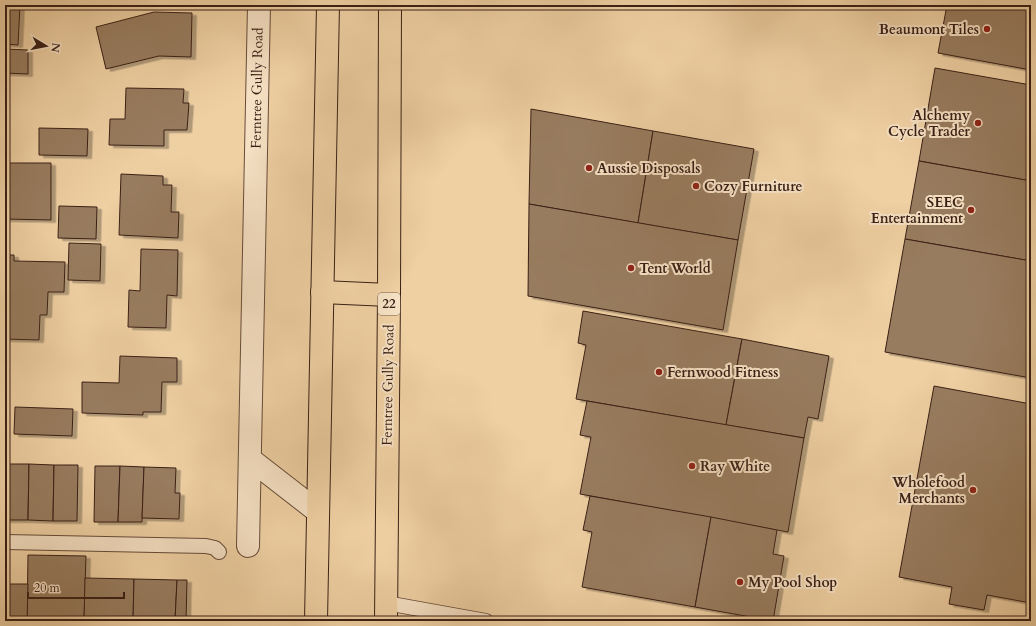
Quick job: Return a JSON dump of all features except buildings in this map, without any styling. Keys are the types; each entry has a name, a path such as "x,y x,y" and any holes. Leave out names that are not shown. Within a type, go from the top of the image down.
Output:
{"main road":[{"path":"316,621 328,5"},
{"name":"Ferntree Gully Road","path":"386,612 390,5"},
{"path":"322,292 389,296"}],"street":[{"name":"Ferntree Gully Road","path":"248,546 259,5"},
{"path":"250,459 317,511"}],"lane":[{"path":"5,542 206,546 215,548 219,552"},
{"path":"386,612 486,621"}],"place":[{"name":"Beaumont Tiles","path":"987,29"},
{"name":"Alchemy Cycle Trader","path":"978,123"},
{"name":"Aussie Disposals","path":"589,168"},
{"name":"Cozy Furniture","path":"696,186"},
{"name":"SEEC Entertainment","path":"971,210"},
{"name":"Tent World","path":"631,268"},
{"name":"Fernwood Fitness","path":"659,372"},
{"name":"Ray White","path":"692,466"},
{"name":"Wholefood Merchants","path":"973,490"},
{"name":"My Pool Shop","path":"740,582"}]}
